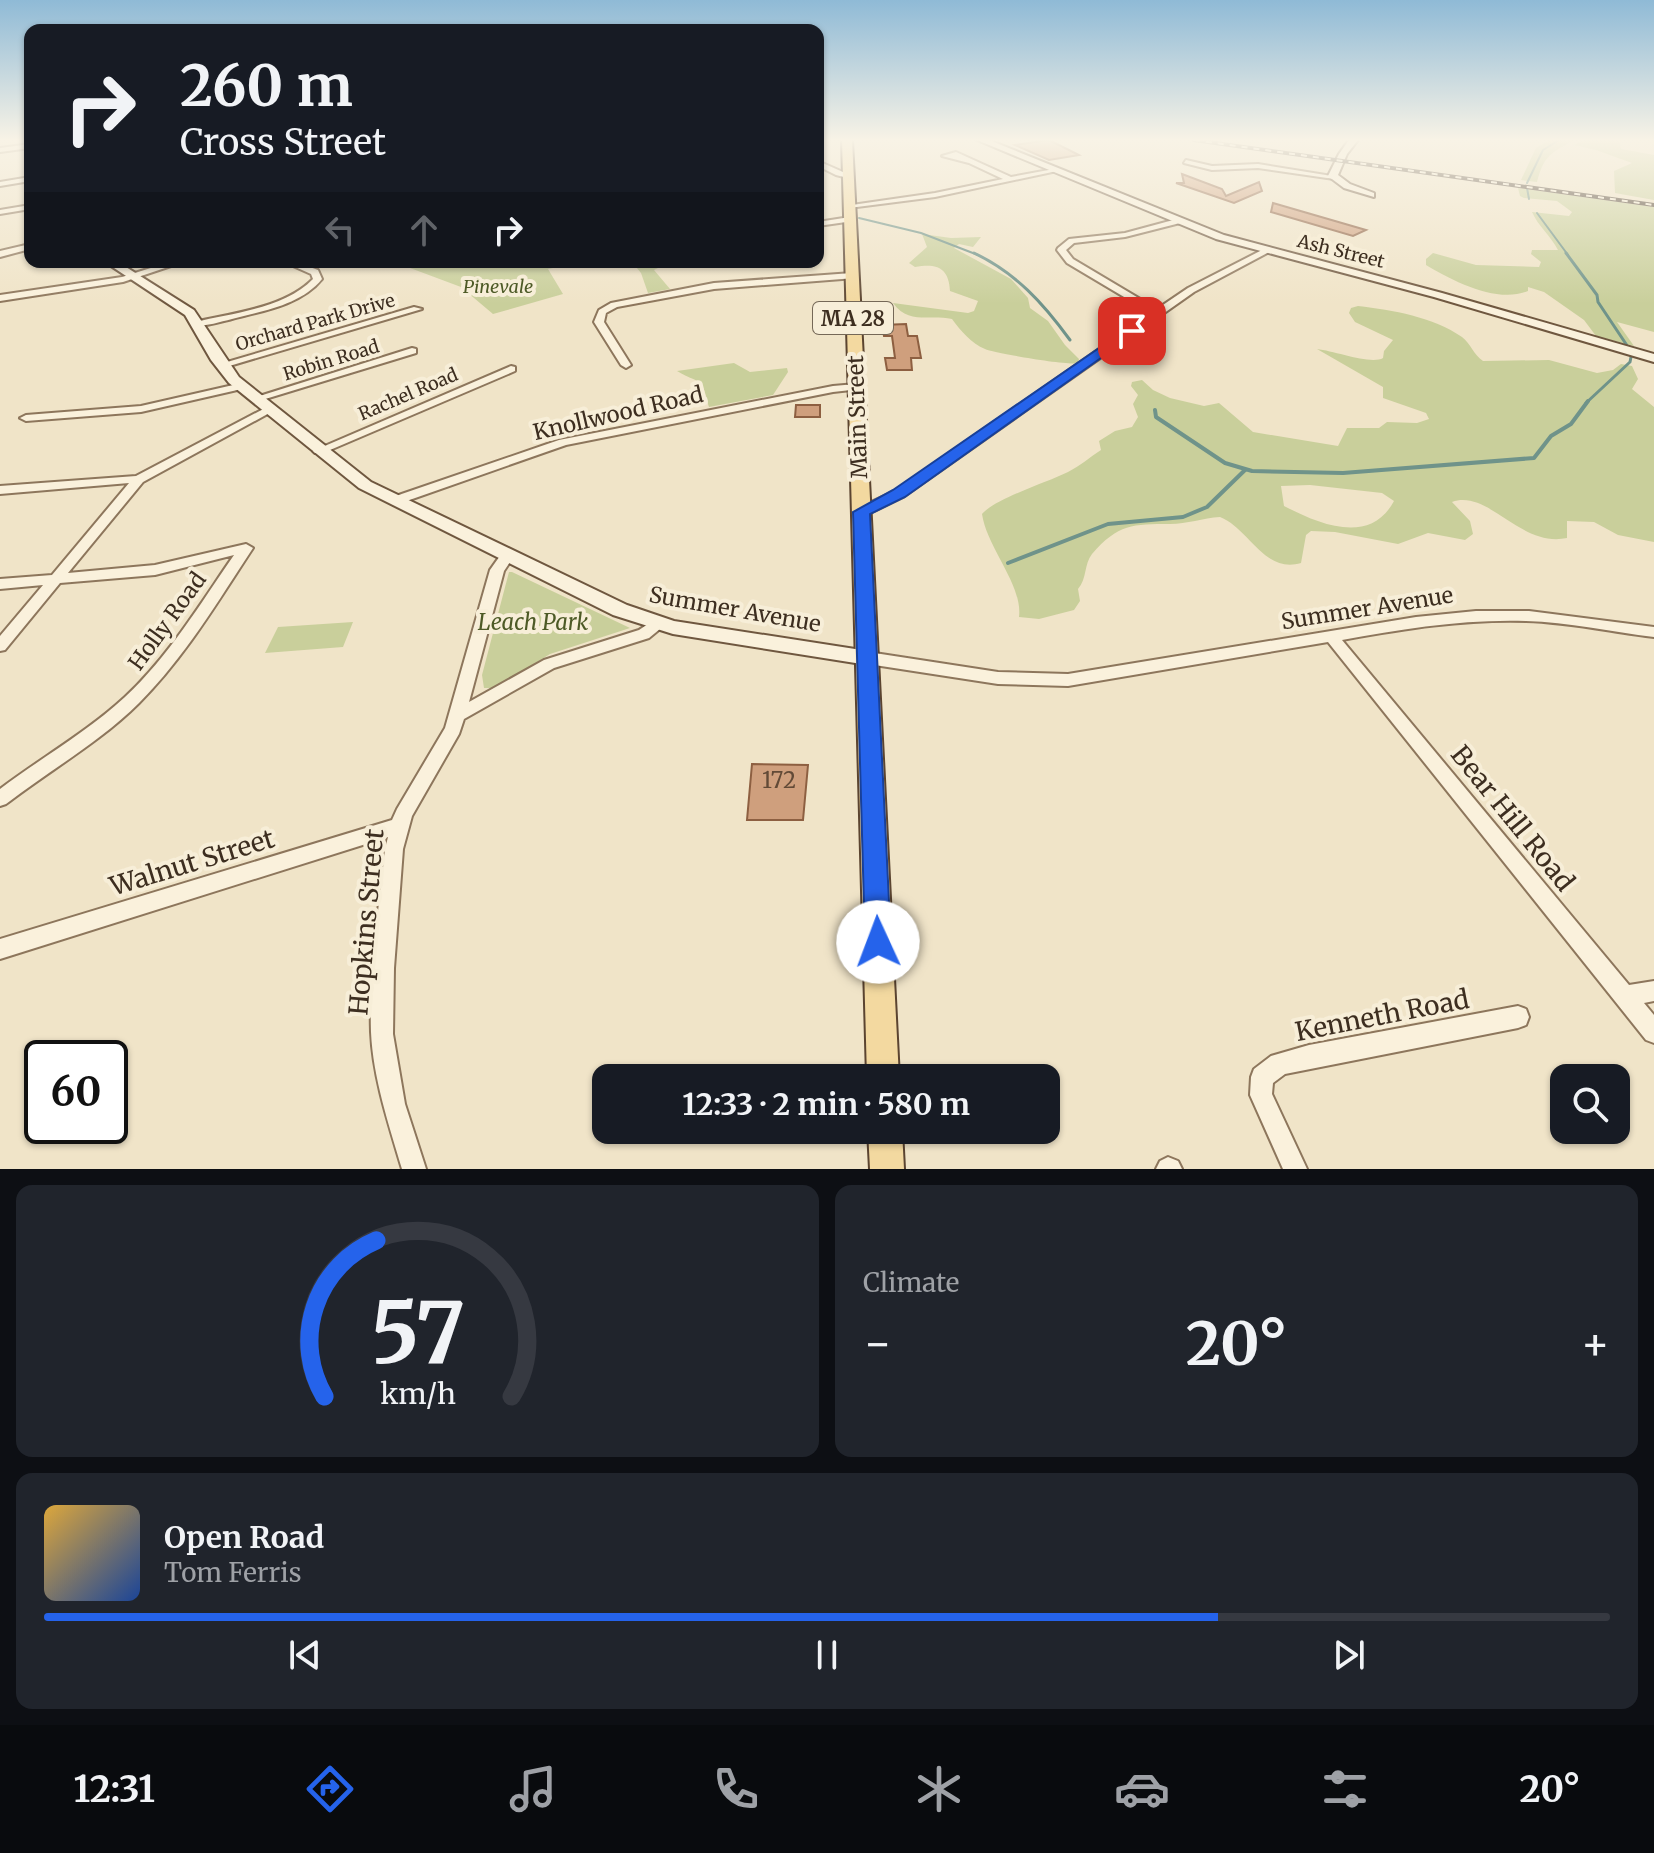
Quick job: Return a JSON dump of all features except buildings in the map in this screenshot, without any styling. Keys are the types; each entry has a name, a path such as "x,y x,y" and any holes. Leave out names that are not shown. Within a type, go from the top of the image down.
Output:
{"main road":[{"name":"Main Street","path":"849,195 882,1064"},
{"path":"886,1144 887,1169"}],"street":[{"path":"824,222 850,212 937,195"},
{"name":"Ash Street","path":"1112,195 1177,221 1267,251 1438,295 1654,358"},
{"path":"0,212 24,208"},
{"path":"1157,313 1067,259 1061,250 1072,241 1118,236 1177,221"},
{"path":"0,254 24,248"},
{"path":"861,512 899,494 1191,290 1267,251"},
{"name":"Summer Avenue","path":"120,268 182,306 198,324 222,365 242,386 352,478 620,610 659,624 998,678 1068,680 1416,622 1493,615 1569,619 1654,632"},
{"path":"0,298 134,276 160,268"},
{"path":"198,324 290,298 315,285 318,279 315,272 304,268"},
{"path":"626,365 599,322 602,312 619,303 714,286 852,276"},
{"name":"Orchard Park Drive","path":"222,365 417,309"},
{"name":"Robin Road","path":"139,479 264,404 412,351"},
{"name":"Rachel Road","path":"319,451 511,369"},
{"path":"26,418 141,409 242,386"},
{"name":"Knollwood Road","path":"394,501 577,439 856,387"},
{"path":"0,490 139,479"},
{"path":"0,646 139,479"},
{"name":"Holly Road","path":"0,799 114,716 145,688 174,655 246,548 155,570 56,579"},
{"name":"Hopkins Street","path":"414,1169 394,1104 382,1034 391,874 399,826 408,802 439,758 458,715 497,570 507,556"},
{"path":"0,584 56,579"},
{"path":"458,715 549,664 646,634 659,624"},
{"name":"Bear Hill Road","path":"1332,637 1654,1032"},
{"name":"Walnut Street","path":"0,949 399,826"},
{"path":"1625,996 1654,991"},
{"name":"Kenneth Road","path":"1295,1169 1261,1095 1262,1077 1279,1064 1518,1017"}],"green space":[{"path":"1565,195 1654,207 1654,332 1617,322 1634,346 1596,336 1584,320 1544,292 1528,287 1528,291 1516,294 1489,293 1462,284 1426,265 1426,259 1433,253 1476,265 1539,267 1541,262 1531,254 1532,250 1558,250 1532,212 1569,216 1572,212 1557,201 1520,196"},
{"path":"1624,195 1654,195 1654,200"},
{"path":"922,234 951,238 981,237 973,247 959,244 954,248 1011,279 1028,298 1030,308 1048,321 1079,359 1078,363 991,351 971,340 952,319 913,316 899,310 893,303 968,313 974,311 978,301 950,291 947,277 940,268 915,267 909,263 927,247"},
{"name":"Pinevale","path":"410,268 553,268 548,269 563,294 493,314 461,287"},
{"path":"637,268 658,268 654,270 670,289 648,293"},
{"path":"1358,306 1385,310 1438,324 1462,337 1483,361 1549,360 1597,373 1613,370 1621,364 1632,366 1638,379 1632,389 1654,407 1654,542 1618,535 1594,522 1567,521 1567,538 1550,539 1534,535 1492,510 1466,500 1452,502 1470,521 1473,534 1465,540 1428,533 1398,544 1335,532 1311,531 1306,535 1301,563 1288,565 1267,556 1231,523 1220,517 1176,524 1146,524 1118,531 1092,554 1078,589 1080,601 1074,610 1039,619 1019,617 1016,592 990,540 982,514 1010,497 1072,470 1101,450 1099,441 1115,431 1132,427 1138,417 1133,404 1138,395 1131,386 1132,382 1142,380 1153,390 1170,398 1204,406 1219,403 1253,432 1338,446 1347,428 1379,428 1387,422 1417,423 1429,419 1426,413 1383,398 1383,387 1317,349 1362,359 1383,358 1384,351 1393,340 1355,322 1349,313 1351,308","holes":["1310,485 1382,493 1394,501 1384,515 1372,523 1343,527 1313,519 1284,506 1281,486"]},
{"path":"734,363 750,372 787,368 788,372 773,395 709,407 702,385 677,371"},
{"name":"Leach Park","path":"509,572 630,628 550,654 495,688 484,688 482,675"},
{"path":"353,622 343,647 265,653 278,627"}],"waterway":[{"path":"1528,195 1529,199"},
{"path":"1537,213 1568,255"},
{"path":"859,218 921,233 977,255"},
{"path":"1566,253 1597,295 1598,302 1628,347"},
{"path":"977,255 1028,290 1070,340"},
{"path":"1588,401 1630,362 1631,357"},
{"path":"1155,410 1156,417 1225,463 1252,471 1343,473 1534,458 1551,436 1571,424 1588,401"},
{"path":"1008,563 1108,524 1183,517 1207,507 1245,470"}],"railway":[{"path":"1580,195 1654,205"}],"route":[{"path":"878,942 861,512 899,494 1132,331"}]}
